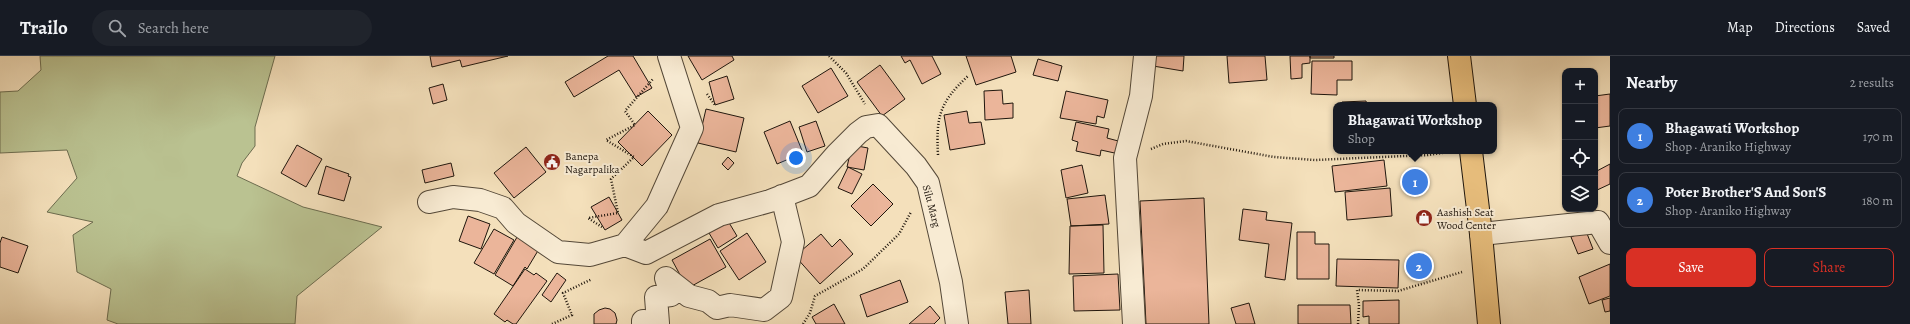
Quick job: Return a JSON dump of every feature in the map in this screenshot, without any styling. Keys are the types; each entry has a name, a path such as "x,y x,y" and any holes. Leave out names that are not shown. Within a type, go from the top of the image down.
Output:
{"highway":[{"path":"1459,56 1465,102"},
{"path":"1471,154 1482,234 1489,324"}],"street":[{"path":"429,202 453,197 480,200 503,208 516,223 558,252 590,255 625,245 657,206 692,128 669,56"},
{"path":"1134,324 1125,158 1141,96 1145,56"},
{"path":"625,245 646,253 719,215 782,196 809,186 837,154 868,129"},
{"name":"Silu Marg","path":"868,129 916,166 928,183 951,282 957,324"},
{"path":"644,324 643,321 658,323 656,297 671,295 666,278 689,296 708,301 717,308 730,305 764,310 781,297 794,242 782,196"},
{"path":"1482,234 1598,222 1610,243"}],"path":[{"path":"829,56 846,73 868,129"},
{"path":"606,230 588,218 618,213 611,179 634,157 606,140 635,125 625,111 656,76"},
{"path":"803,324 810,313 815,296 863,269 900,234 928,183 939,168 937,123 944,103 968,76"},
{"path":"704,90 715,105"},
{"path":"1125,158 1163,144 1186,141 1274,157 1314,160 1435,154"},
{"path":"552,324 572,315 563,293 593,279 577,254"},
{"path":"1358,324 1359,305 1357,290 1398,291 1466,270 1485,270"}],"green space":[{"path":"40,56 275,56 255,127 255,146 242,163 237,176 303,207 382,227 297,296 295,324 118,324 107,320 111,289 77,272 73,235 93,222 47,212 77,178 67,150 0,153 0,92 18,91 41,70"}],"building":[{"path":"430,56 508,56 462,67 460,60 432,67"},
{"path":"608,56 633,56 652,88 636,97 619,70 574,97 565,82"},
{"path":"688,56 732,56 734,60 702,80"},
{"path":"901,56 932,56 941,74 922,84 910,60 905,63"},
{"path":"966,56 1011,56 1016,72 976,85"},
{"path":"1153,56 1184,56 1183,71 1153,66"},
{"path":"1227,56 1265,56 1267,80 1229,83"},
{"path":"1290,56 1310,56 1310,63 1302,64 1302,78 1291,79"},
{"path":"1310,56 1334,56 1334,58 1310,58"},
{"path":"1038,59 1062,66 1058,81 1033,75"},
{"path":"1312,61 1352,61 1352,80 1337,80 1337,95 1311,94"},
{"path":"880,65 905,99 882,116 857,82"},
{"path":"831,68 848,96 818,113 802,86"},
{"path":"727,76 734,99 715,105 709,82"},
{"path":"443,84 447,100 433,104 429,88"},
{"path":"1002,90 1003,104 1013,103 1013,118 985,120 984,91"},
{"path":"1066,91 1108,100 1104,118 1097,116 1096,124 1060,118"},
{"path":"1610,94 1610,126 1598,128 1598,96"},
{"path":"1366,101 1366,102 1342,102"},
{"path":"706,109 744,118 736,152 698,143"},
{"path":"648,111 672,135 642,166 618,142"},
{"path":"967,111 969,123 981,122 985,144 950,150 944,115"},
{"path":"790,121 803,153 777,164 764,132"},
{"path":"816,121 825,146 807,152 799,127"},
{"path":"1076,122 1109,129 1107,138 1122,142 1119,154 1101,150 1100,156 1076,151 1078,142 1072,140"},
{"path":"297,145 322,159 306,187 281,173"},
{"path":"852,145 868,148 864,170 847,167"},
{"path":"526,147 546,172 514,198 494,173"},
{"path":"728,157 734,163 728,170 722,164"},
{"path":"1384,160 1387,186 1335,192 1332,166"},
{"path":"451,163 454,176 425,183 422,170"},
{"path":"1610,164 1610,184 1598,190 1598,176 1598,170"},
{"path":"1082,165 1088,193 1066,198 1061,170"},
{"path":"326,166 349,174 348,176 351,177 344,201 318,194"},
{"path":"848,167 862,174 852,194 838,188"},
{"path":"873,184 893,204 871,226 851,206"},
{"path":"1390,188 1392,216 1347,220 1345,192"},
{"path":"1105,195 1109,224 1071,226 1067,199"},
{"path":"609,197 622,220 605,230 591,207"},
{"path":"1204,198 1209,324 1146,324 1140,201"},
{"path":"1243,209 1267,212 1266,220 1292,223 1285,280 1265,277 1269,244 1239,240"},
{"path":"468,216 490,224 481,249 459,241"},
{"path":"728,221 737,236 718,248 709,233"},
{"path":"1103,225 1104,273 1069,274 1070,226"},
{"path":"494,229 514,240 494,274 474,263"},
{"path":"1586,231 1593,249 1578,254 1571,237"},
{"path":"520,232 539,249 527,269 525,267 513,286 495,275"},
{"path":"1297,232 1315,232 1315,244 1329,244 1329,279 1297,279"},
{"path":"747,233 766,262 739,280 720,251"},
{"path":"821,234 832,247 840,239 853,254 820,284 795,256"},
{"path":"2,237 28,246 18,273 0,267 0,243"},
{"path":"710,239 726,267 690,287 685,284 672,260"},
{"path":"1337,259 1399,260 1398,288 1336,286"},
{"path":"1610,264 1610,296 1589,304 1579,277"},
{"path":"525,269 534,275 536,273 547,281 516,324 513,324 507,320 505,322 494,314"},
{"path":"557,273 566,280 551,302 542,295"},
{"path":"1118,274 1120,310 1074,311 1073,276"},
{"path":"900,280 908,302 867,317 860,295"},
{"path":"1029,290 1031,324 1008,324 1005,292"},
{"path":"1610,298 1610,311 1605,312 1602,300"},
{"path":"1399,300 1399,324 1369,324 1369,316 1363,317 1363,301"},
{"path":"1249,303 1255,324 1236,324 1231,308"},
{"path":"834,304 845,324 816,324 812,317"},
{"path":"1298,305 1350,305 1351,324 1298,324"},
{"path":"930,306 940,318 934,324 909,324"},
{"path":"605,308 610,309 615,313 617,320 616,324 594,324 594,314"}],"place":[{"name":"Banepa Nagarpalika","path":"552,162"},
{"name":"Bhagawati Workshop","path":"1415,182"},
{"name":"Aashish Seat Wood Center","path":"1424,218"},
{"name":"Poter Brother'S And Son'S","path":"1419,266"}]}
